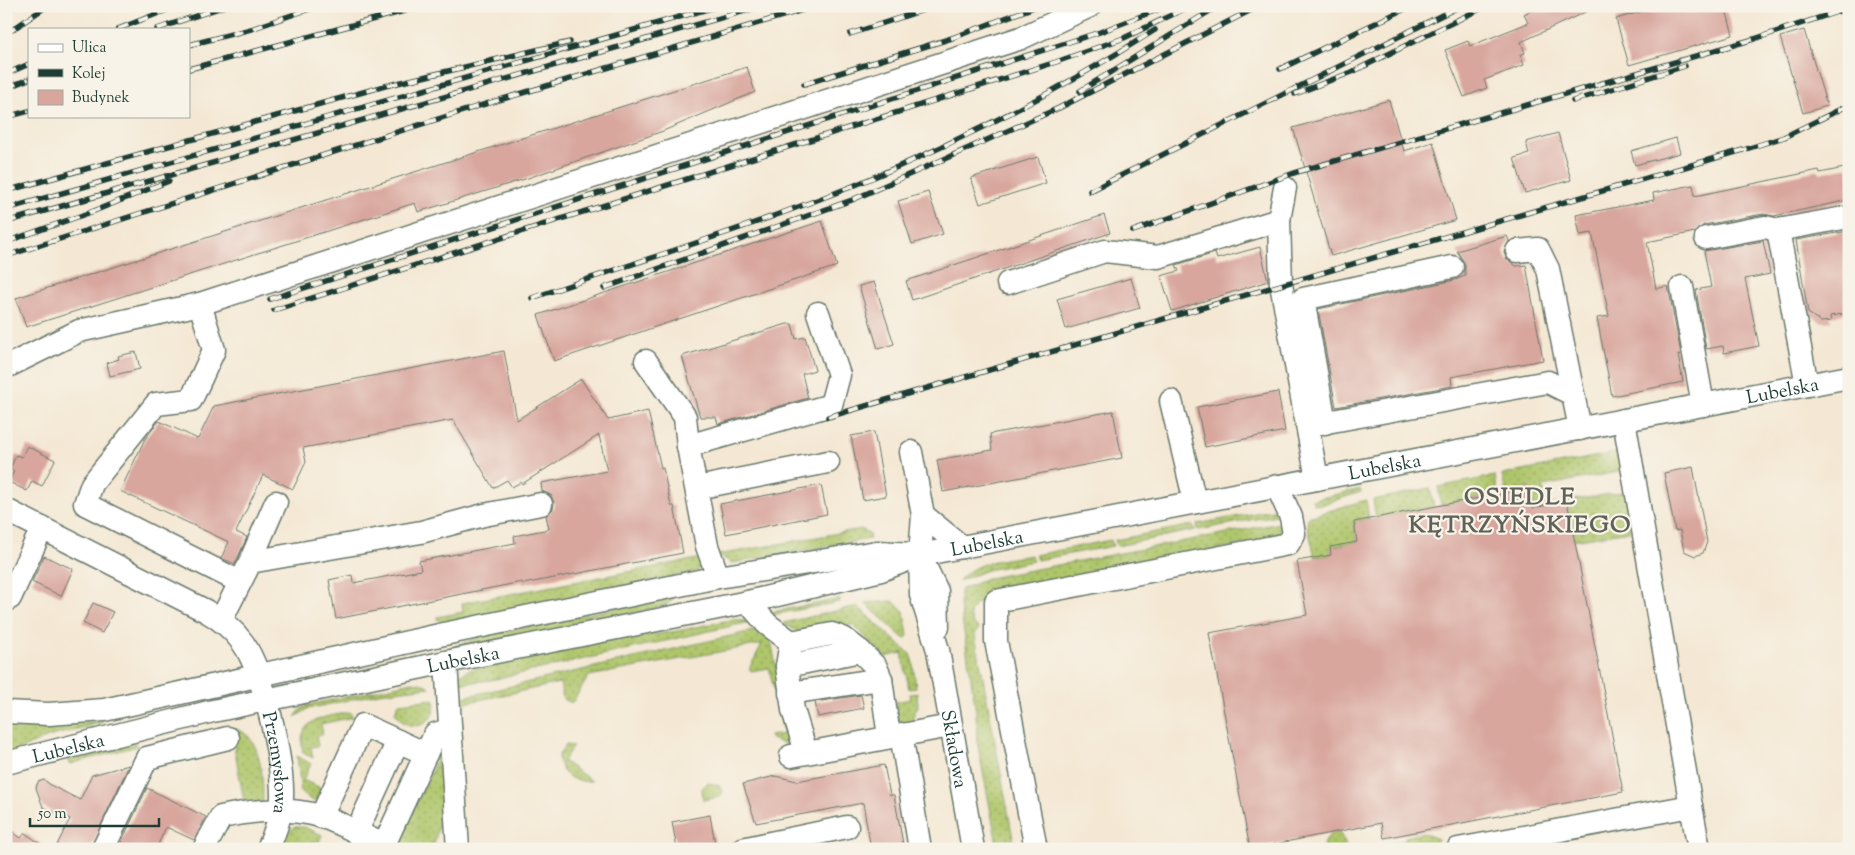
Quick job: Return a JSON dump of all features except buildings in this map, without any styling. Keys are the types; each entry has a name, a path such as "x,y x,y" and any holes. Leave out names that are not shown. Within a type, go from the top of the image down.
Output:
{"street":[{"path":"6,367 79,331 200,304 1021,38 1090,6"},
{"path":"1285,188 1279,220 1281,284 1316,424"},
{"path":"1706,238 1765,227 1778,230 1849,217"},
{"path":"1008,283 1105,251 1158,257 1279,220"},
{"path":"1778,230 1807,385"},
{"path":"1518,251 1538,249 1548,269 1580,428"},
{"path":"1317,479 1316,424 1303,299 1452,267"},
{"path":"1682,287 1703,405"},
{"path":"200,304 214,350 191,400 156,404 92,484 85,504 240,582"},
{"path":"688,446 831,405 839,375 818,313"},
{"path":"646,361 685,417 688,446 707,546 718,577"},
{"name":"Lubelska","path":"6,763 265,700 748,602 881,570 920,555 1849,377"},
{"path":"1316,424 1548,382 1572,394"},
{"path":"1171,401 1195,502"},
{"path":"1624,420 1699,849"},
{"path":"911,452 923,515 920,555"},
{"path":"697,488 828,462"},
{"path":"1036,849 996,641 996,601 1288,544 1294,534 1292,517 1277,486"},
{"path":"221,620 250,562 276,502"},
{"path":"250,562 305,554 421,532 484,515 541,504"},
{"path":"6,510 110,561 221,620 244,644 258,674"},
{"path":"923,515 962,547"},
{"path":"6,600 10,598 42,528"},
{"name":"Lubelska","path":"6,712 49,714 104,710 258,674 718,577 877,552 920,555"},
{"name":"Składowa","path":"920,555 938,591 938,650 973,849"},
{"path":"748,602 767,624 792,642 832,634 843,638 876,667 881,679 895,736 920,849"},
{"path":"792,642 786,666 799,754 950,726"},
{"path":"786,666 860,651"},
{"path":"446,662 458,849"},
{"name":"Przemysłowa","path":"258,674 281,766 281,809 269,848"},
{"path":"790,693 881,679"},
{"path":"321,817 363,725 405,744"},
{"path":"103,849 147,758 140,730"},
{"path":"356,832 405,744 450,730"},
{"path":"147,758 228,738"},
{"path":"204,849 221,818 246,812 281,809 321,817 384,845 405,744"},
{"path":"1458,849 1691,806"},
{"path":"742,849 847,827"}],"green space":[{"path":"1619,452 1623,469 1618,472 1543,486 1546,505 1533,508 1530,488 1506,493 1502,475"},
{"path":"1495,476 1498,494 1441,505 1438,487"},
{"path":"1430,488 1434,507 1376,518 1373,500"},
{"path":"1360,489 1361,492 1320,505 1314,504 1312,500"},
{"path":"1625,493 1630,525 1629,531 1574,540 1567,501"},
{"path":"1366,500 1369,519 1354,522 1357,542 1330,547 1331,555 1315,557 1307,524 1308,517"},
{"path":"1277,509 1282,514 1198,530 1197,524"},
{"path":"1285,522 1287,536 989,593 982,602 975,604 970,613 972,623 979,628 975,635 1015,849 998,849 977,741 976,713 960,605 960,590 989,578"},
{"path":"1193,525 1195,530 1117,546 1115,540"},
{"path":"861,529 869,533 870,539 732,563 718,555"},
{"path":"1111,540 1113,546 1037,560 1035,555"},
{"path":"1031,555 1033,561 987,570 959,581 974,568 983,564"},
{"path":"702,558 703,563 698,571 445,624 437,619 437,617 463,612 462,603"},
{"path":"676,595 668,604 652,609 446,654 448,649 479,637"},
{"path":"840,599 840,602 771,615 771,612"},
{"path":"893,601 904,611 908,636 906,638 903,638 865,603"},
{"path":"857,606 912,656 916,688 909,689 902,653 885,657 853,625 800,633 783,623"},
{"path":"735,619 750,622 491,680 457,684 460,675 469,670 608,640 672,632"},
{"path":"761,629 768,634 772,645 790,747 769,736 784,734 769,668 751,671 749,669 762,644 589,676 572,703 563,699 560,683 455,705 455,699"},
{"path":"413,682 430,687 379,693 308,709 295,717 302,708 308,705"},
{"path":"917,693 918,706 913,716 913,722 904,724 898,720 895,702 911,699 910,694"},
{"path":"434,699 432,716 421,725 407,724 395,712 399,703"},
{"path":"350,712 353,717 321,724 323,734 316,736 318,746 311,747 313,758 303,753 302,741 308,726 321,718"},
{"path":"102,720 103,722 48,737 6,755 6,721 66,723"},
{"path":"231,729 241,731 249,737 255,746 261,769 263,802 239,802 244,801"},
{"path":"440,741 447,791 433,849 395,849 434,766"},
{"path":"134,742 137,746 70,764 68,758"},
{"path":"566,745 573,746 563,761 592,781 573,779 561,768 558,756"},
{"path":"297,756 311,764 303,780 321,788 317,796 322,799 313,801 301,793"},
{"path":"707,783 719,785 723,793 719,797 703,800 702,788"},
{"path":"294,827 304,827 322,835 319,842 314,840 310,849 289,849 285,845 284,836"},
{"path":"1339,831 1346,845 1342,849 1324,848 1323,845 1331,833"},
{"path":"1423,833 1438,839 1436,843 1404,849 1382,849 1384,845 1405,841 1405,837"}],"railway":[{"path":"6,34 47,6"},
{"path":"121,28 177,6"},
{"path":"160,28 225,6"},
{"path":"190,45 251,29 318,6"},
{"path":"190,69 423,6"},
{"path":"6,209 718,6"},
{"path":"6,222 762,6"},
{"path":"6,256 479,106 816,6"},
{"path":"850,34 936,6"},
{"path":"804,84 952,38 1037,6"},
{"path":"270,299 1100,32 1167,6"},
{"path":"274,310 1056,62 1124,38 1190,6"},
{"path":"1080,91 1218,6"},
{"path":"604,288 852,200 1059,108 1259,6"},
{"path":"1280,69 1411,6"},
{"path":"1090,191 1460,6"},
{"path":"1295,94 1352,72 1486,6"},
{"path":"1133,231 1297,172 1754,39 1849,8"},
{"path":"532,298 774,216 853,186 931,152 1007,115 1082,74 1155,30"},
{"path":"6,191 385,86 570,42"},
{"path":"6,74 28,64"},
{"path":"1573,101 1685,66"},
{"path":"6,88 28,79"},
{"path":"828,417 1743,150 1784,137 1849,105"},
{"path":"6,117 28,111"},
{"path":"6,242 94,211 169,181"}],"district":[{"name":"OSIEDLE KĘTRZYŃSKIEGO","path":"1520,510"}]}
